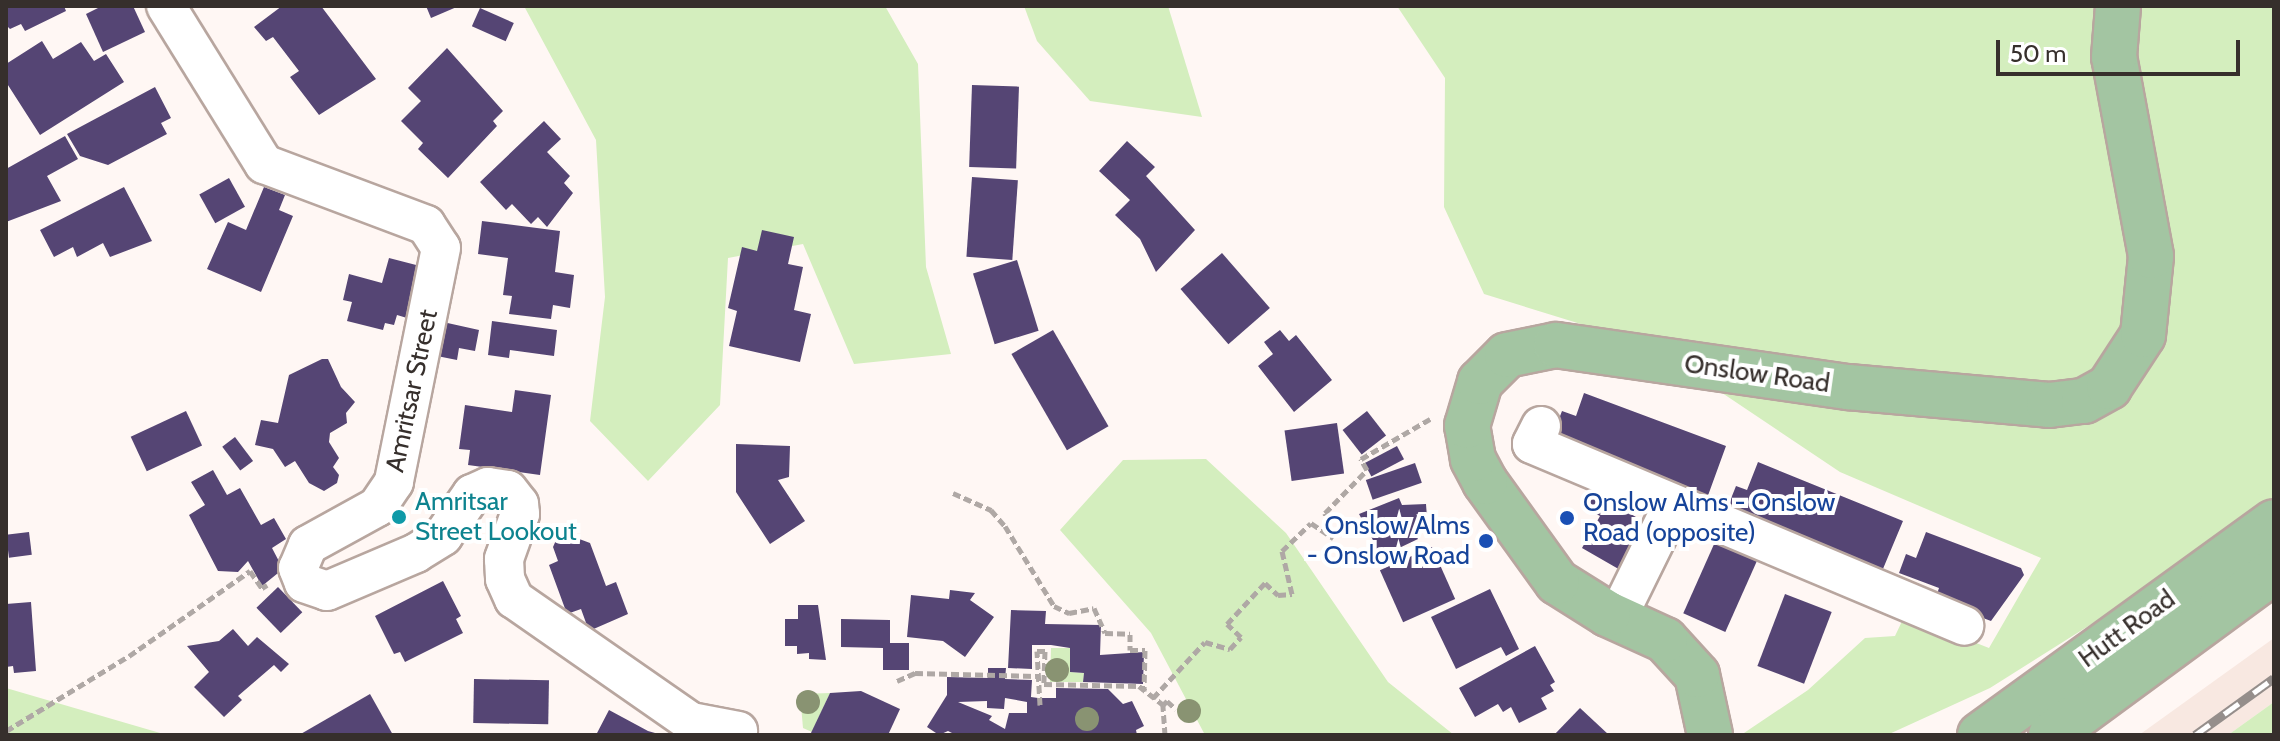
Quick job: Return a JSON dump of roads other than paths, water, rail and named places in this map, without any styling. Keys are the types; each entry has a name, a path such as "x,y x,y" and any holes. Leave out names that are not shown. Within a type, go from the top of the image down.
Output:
{"main road":[{"name":"Onslow Road","path":"1710,735 1697,675 1665,640 1617,618 1557,582 1478,469 1467,426 1470,403 1486,374 1517,351 1556,345 1848,387 2049,405 2084,401 2109,387 2129,362 2143,335 2149,303 2151,256 2114,57 2118,6"},
{"name":"Hutt Road","path":"1980,735 2274,522"},
{"name":"Hutt Road","path":"2051,735 2274,571"}],"street":[{"name":"Amritsar Street","path":"166,6 264,164 327,192 411,218 439,239 440,257 394,482 377,507 308,545 299,561 299,575 312,588 339,588 443,536 478,490 508,490 520,514 504,559 505,579 514,599 691,722 738,731"},
{"path":"1541,426 1532,444 1964,626"},
{"path":"1617,618 1673,504"}],"railway":[{"path":"2195,735 2274,678"}],"place":[{"name":"Amritsar Street Lookout","path":"399,517"},
{"name":"Onslow Alms - Onslow Road (opposite)","path":"1567,518"},
{"name":"Onslow Alms - Onslow Road","path":"1486,541"}]}
